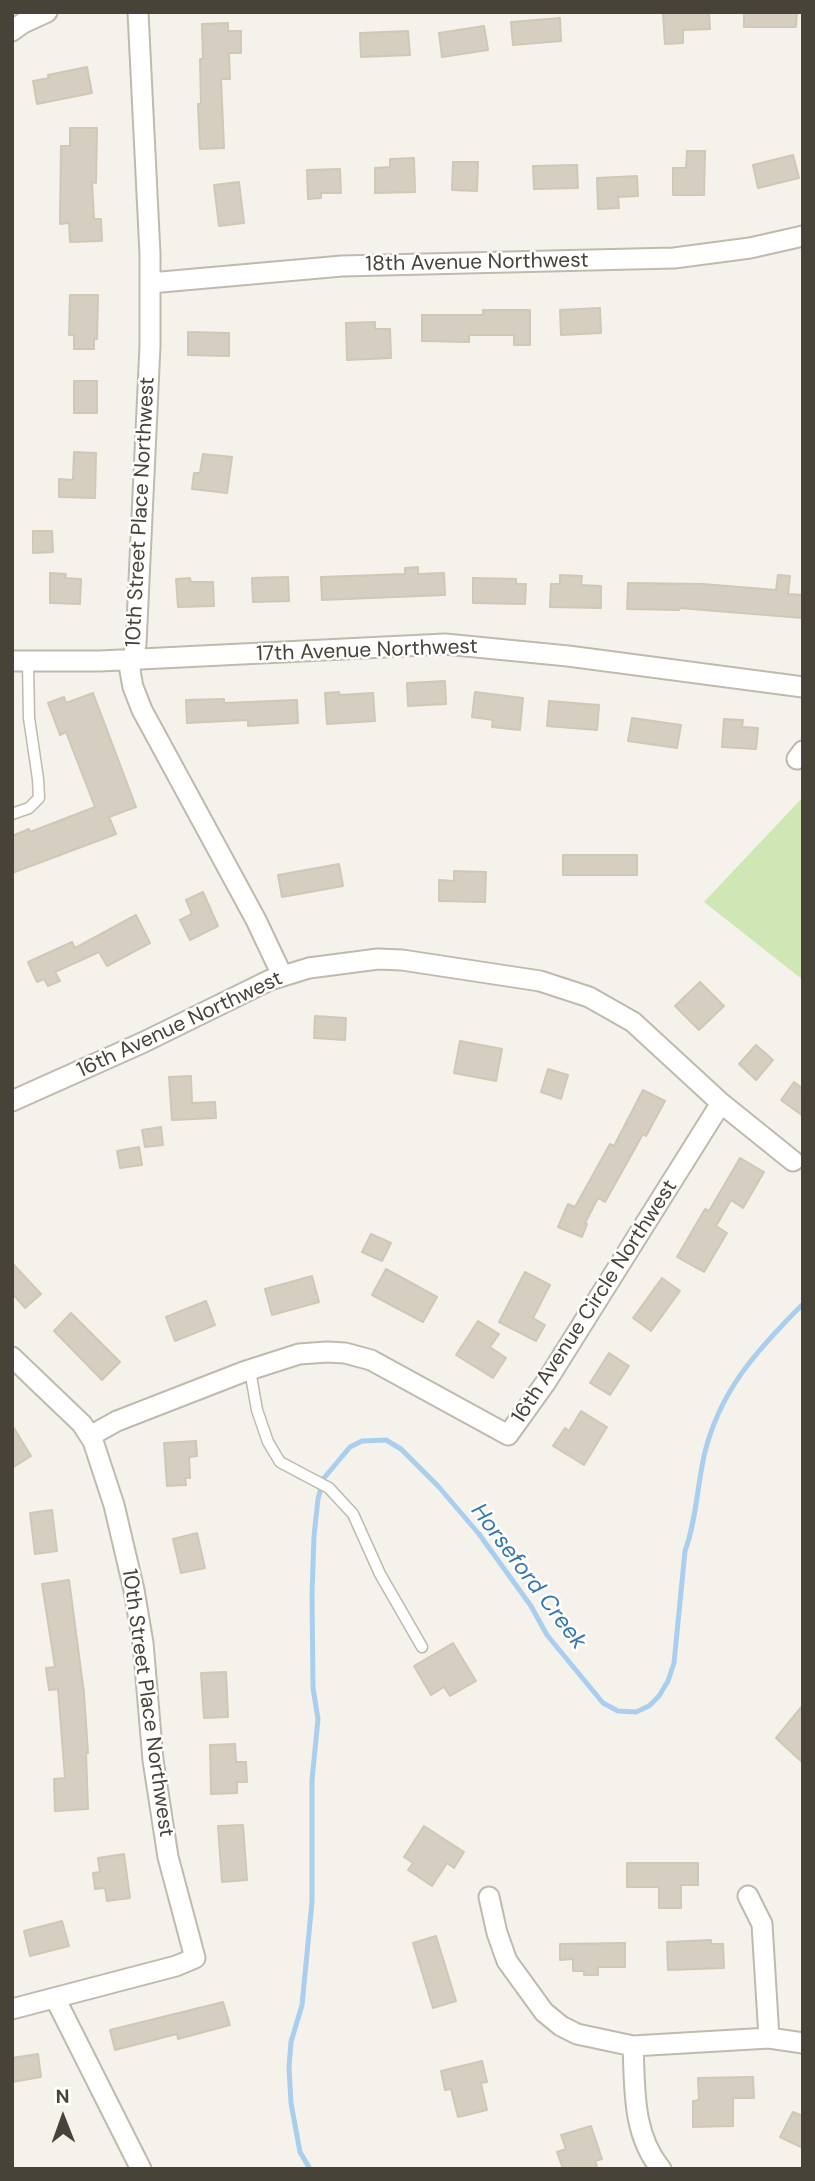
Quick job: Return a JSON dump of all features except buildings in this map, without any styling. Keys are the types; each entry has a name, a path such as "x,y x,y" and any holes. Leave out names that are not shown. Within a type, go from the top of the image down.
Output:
{"street":[{"path":"12,31 47,12"},
{"name":"10th Street Place Northwest","path":"138,12 150,283 150,346 134,658 130,671 133,688 142,710 256,920 282,975"},
{"name":"18th Avenue Northwest","path":"150,283 342,266 674,258 750,248 803,236"},
{"name":"17th Avenue Northwest","path":"20,661 445,644 568,656 803,687"},
{"name":"16th Avenue Northwest","path":"12,1101 144,1042 282,975 309,968 378,959 440,965 540,981 589,997 633,1022 721,1103 793,1161"},
{"name":"16th Avenue Circle Northwest","path":"90,1436 117,1421 250,1370 299,1354 327,1352 360,1356 384,1367 508,1435 553,1370 721,1103"},
{"name":"10th Street Place Northwest","path":"12,1357 82,1424 90,1436 114,1505 143,1643 153,1760 169,1857 195,1958 176,1966 55,1998"},
{"path":"748,1896 762,1924 769,2038"},
{"path":"489,1897 507,1961 544,2012 561,2026 577,2034 634,2046 769,2038 803,2043"},
{"path":"12,2009 55,1998 141,2169"},
{"path":"634,2046 636,2108 644,2141 661,2169"}],"lane":[{"path":"12,814 29,807 39,798 20,661"},
{"path":"250,1370 257,1410 268,1443 280,1462 329,1488 353,1514 380,1574 422,1647"}],"green space":[{"path":"803,797 803,980 704,902"}],"waterway":[{"name":"Horseford Creek","path":"310,2169 300,2152 291,2103 289,2067 291,2042 302,2005 312,1902 312,1780 318,1719 313,1688 312,1595 314,1536 318,1499 324,1478 350,1447 362,1441 386,1440 401,1449 438,1486 479,1534 531,1606 547,1635 603,1703 618,1711 636,1712 649,1706 659,1696 674,1663 685,1551 704,1456 719,1411 755,1355 803,1304"}]}
